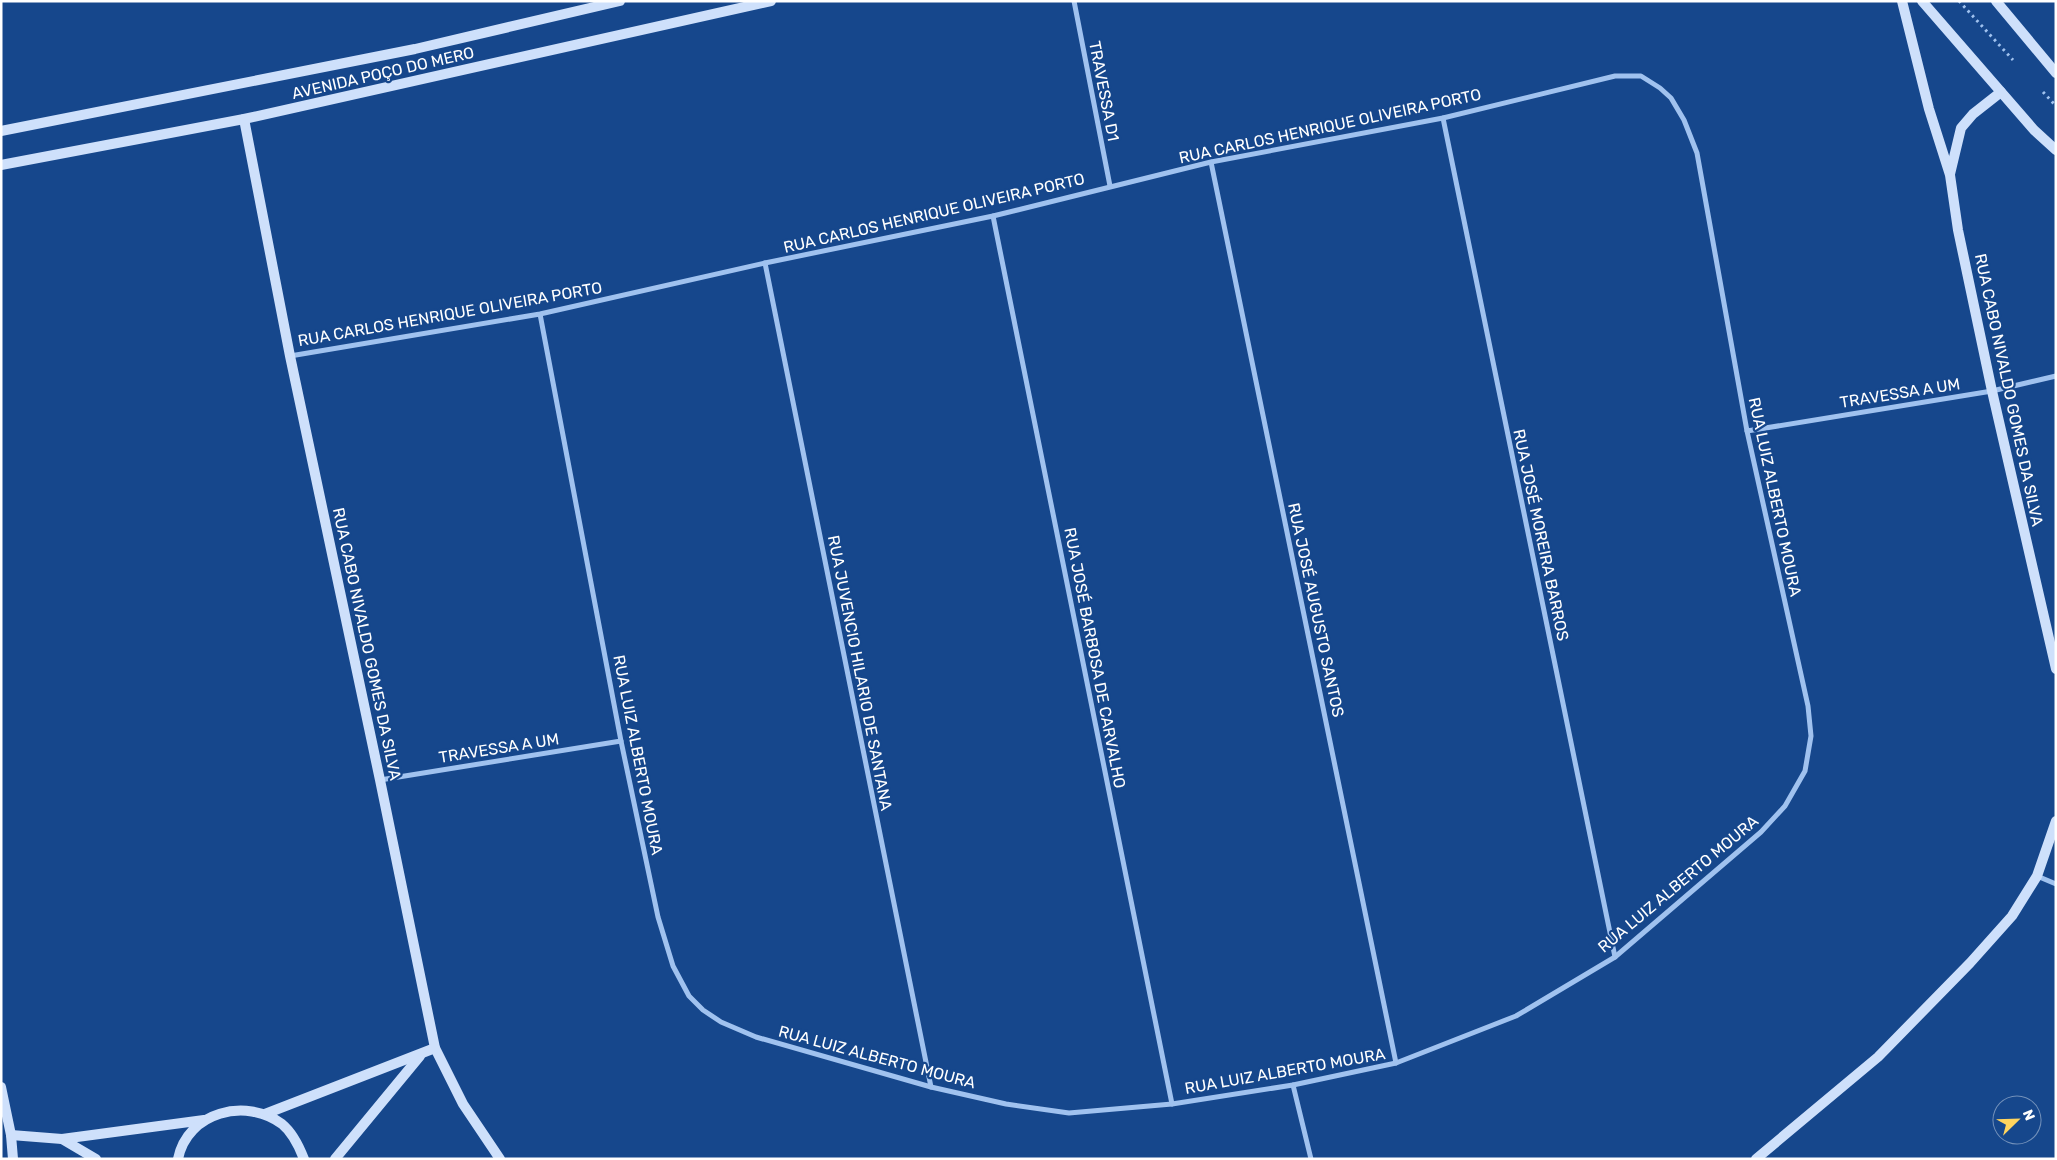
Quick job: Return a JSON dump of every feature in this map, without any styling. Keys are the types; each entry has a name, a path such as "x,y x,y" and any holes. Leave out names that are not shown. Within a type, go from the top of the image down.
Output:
{"street":[{"name":"AVENIDA POÇO DO MERO","path":"1,131 415,50 620,1"},
{"name":"AVENIDA POÇO DO MERO","path":"1,165 244,119 771,1"},
{"name":"TRAVESSA D1","path":"1074,1 1110,186"},
{"name":"RUA CABO NIVALDO GOMES DA SILVA","path":"1902,1 1929,109 1950,174 1958,230 1992,391 2056,669"},
{"path":"1922,1 2034,130 2056,150"},
{"path":"1996,1 2056,74"},
{"name":"RUA CARLOS HENRIQUE OLIVEIRA PORTO","path":"290,356 540,314 765,263 993,216 1211,162 1444,118 1605,78 1641,76"},
{"name":"RUA LUIZ ALBERTO MOURA","path":"540,314 621,740 658,917 673,966 689,996 702,1010 721,1022 756,1037 931,1087 1006,1104 1069,1113 1172,1104 1293,1085 1396,1063 1516,1016 1615,956 1761,832 1785,806 1805,771 1811,736 1808,706 1747,431 1697,153 1684,120 1671,98 1660,88 1641,76"},
{"name":"RUA CABO NIVALDO GOMES DA SILVA","path":"1950,174 1961,128 1973,114 2001,92"},
{"name":"RUA JOSÉ MOREIRA BARROS","path":"1444,118 1615,956"},
{"name":"RUA CABO NIVALDO GOMES DA SILVA","path":"244,119 290,356 380,780 434,1048 463,1104 500,1159"},
{"name":"RUA JOSÉ AUGUSTO SANTOS","path":"1211,162 1396,1063"},
{"name":"RUA JOSÉ BARBOSA DE CARVALHO","path":"993,216 1172,1104"},
{"name":"RUA JUVENCIO HILARIO DE SANTANA","path":"765,263 931,1087"},
{"name":"TRAVESSA A UM","path":"1747,431 1992,391 2056,376"},
{"name":"TRAVESSA A UM","path":"380,780 621,740"},
{"path":"1756,1159 1878,1057 2012,916 2037,876 2056,821"},
{"path":"2037,876 2056,884"},
{"path":"265,1114 434,1048"},
{"path":"335,1159 420,1055"},
{"path":"1293,1085 1311,1159"},
{"path":"1,1087 11,1135 13,1159"},
{"path":"11,1135 62,1139 204,1120 224,1111 244,1109 265,1114 283,1124 296,1140 304,1159"},
{"path":"178,1159 189,1134 204,1120"},
{"path":"62,1139 96,1159"}],"path":[{"path":"1958,1 2017,64"},
{"path":"2036,85 2056,106"}]}
